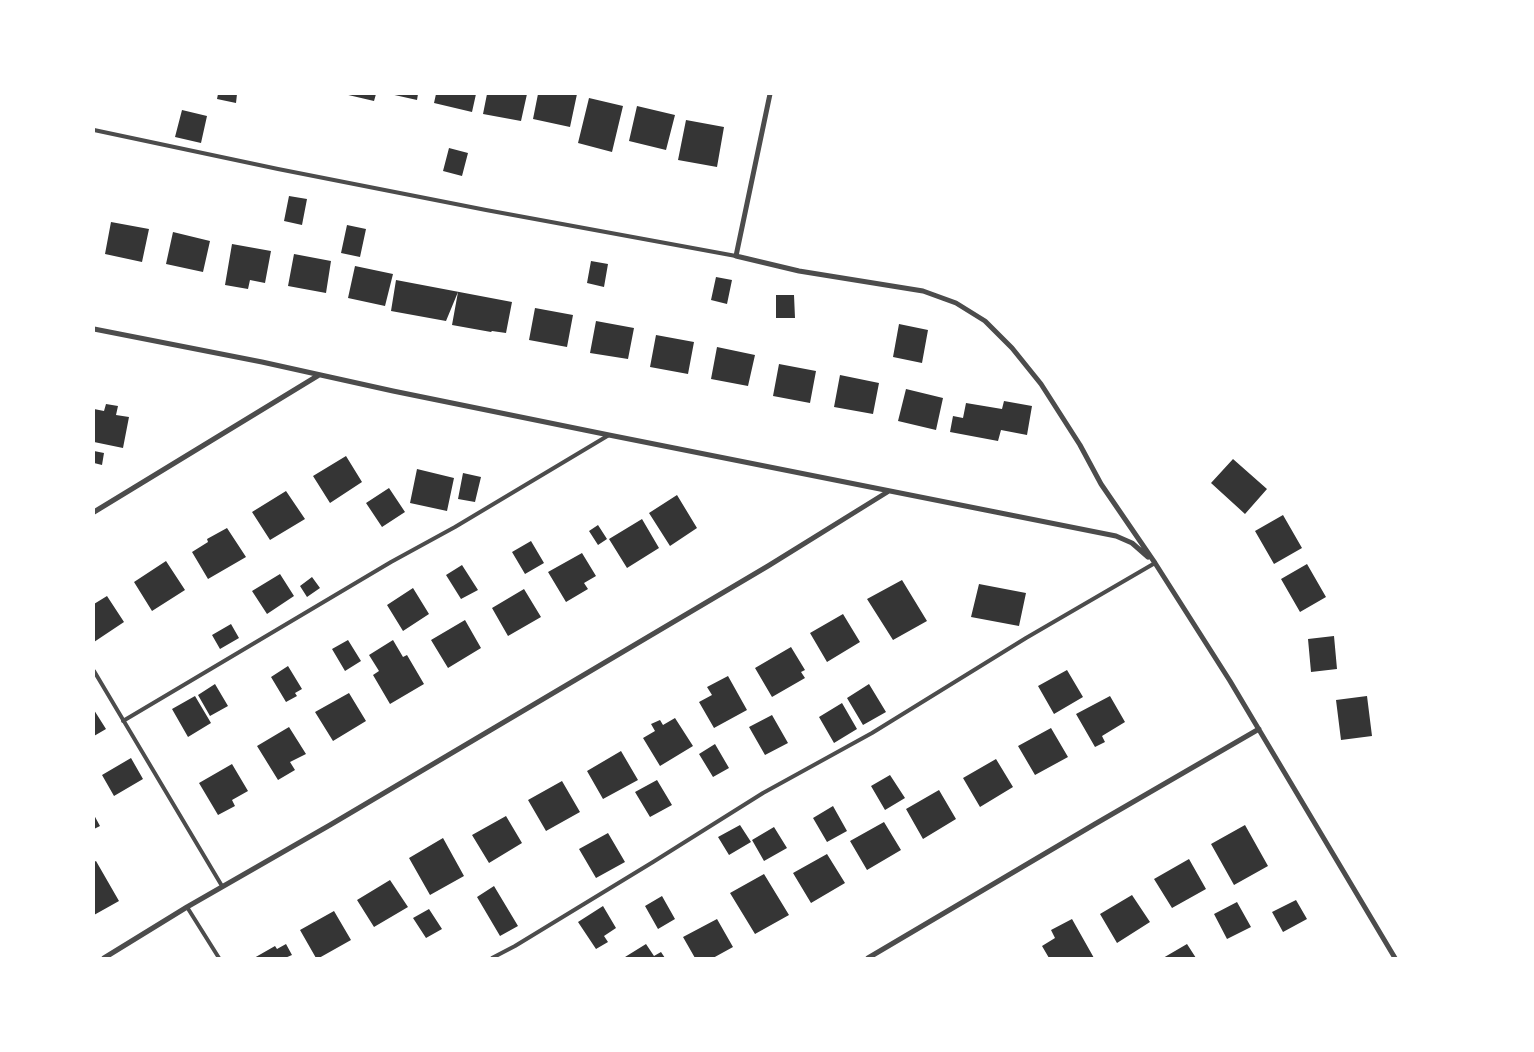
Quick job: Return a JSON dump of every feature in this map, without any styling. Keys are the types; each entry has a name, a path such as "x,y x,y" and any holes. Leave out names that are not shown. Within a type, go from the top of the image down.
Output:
{"street":[{"path":"770,94 736,256 799,271 923,291 956,303 985,321 1012,348 1040,384 1080,445 1101,484 1155,563 1230,681 1395,958"},
{"path":"94,329 889,492 1116,536 1132,543 1155,563"},
{"path":"94,512 319,375"},
{"path":"104,958 222,886 339,820 889,492"},
{"path":"868,958 1259,729"}],"lane":[{"path":"94,130 486,210 736,256"},
{"path":"123,721 391,562 455,528 608,435"},
{"path":"492,958 653,862 763,793 872,733 1026,638 1155,563"},
{"path":"94,671 222,886"},
{"path":"187,907 220,958"}],"building":[{"path":"218,94 237,94 236,103 217,99"},
{"path":"344,94 376,94 374,101"},
{"path":"390,94 418,94 417,100"},
{"path":"436,94 476,94 472,112 434,103"},
{"path":"487,94 527,94 521,121 483,114"},
{"path":"538,94 577,94 570,127 533,119"},
{"path":"589,98 623,106 612,152 578,143"},
{"path":"637,106 675,115 666,150 629,141"},
{"path":"182,110 207,116 201,143 175,137"},
{"path":"686,120 724,127 717,167 678,160"},
{"path":"449,148 468,153 462,176 443,171"},
{"path":"289,196 307,199 302,225 284,221"},
{"path":"111,222 149,229 142,262 105,254"},
{"path":"347,225 366,229 360,257 341,253"},
{"path":"173,232 210,241 203,272 166,264"},
{"path":"232,244 271,251 265,283 250,280 248,289 225,285"},
{"path":"294,254 331,261 326,293 288,286"},
{"path":"591,261 608,264 604,287 587,283"},
{"path":"355,266 393,274 385,306 348,298"},
{"path":"716,277 732,280 727,304 711,300"},
{"path":"396,280 512,302 506,333 452,325 458,292 446,321 391,311"},
{"path":"776,295 794,295 795,318 776,318"},
{"path":"535,308 573,315 567,347 529,340"},
{"path":"596,321 634,328 628,359 590,353"},
{"path":"899,324 928,330 922,363 893,357"},
{"path":"656,335 694,342 688,374 650,367"},
{"path":"717,347 755,355 748,386 711,379"},
{"path":"779,364 816,371 810,403 773,396"},
{"path":"840,375 879,383 873,414 834,407"},
{"path":"906,389 943,398 936,430 898,421"},
{"path":"1004,401 1032,406 1027,435 1001,430 998,441 950,432 953,416 963,418 966,403 1002,409"},
{"path":"106,404 118,406 116,415 129,417 123,448 94,442 94,409 104,411"},
{"path":"94,451 104,453 102,465 94,463"},
{"path":"346,456 362,482 330,503 313,476"},
{"path":"1233,459 1267,489 1245,514 1211,483"},
{"path":"417,469 454,478 447,511 410,503"},
{"path":"463,473 481,477 475,502 458,499"},
{"path":"389,488 405,512 382,527 366,503"},
{"path":"286,491 305,519 270,540 252,512"},
{"path":"677,495 697,528 670,546 649,513"},
{"path":"1283,515 1302,548 1274,564 1255,531"},
{"path":"642,519 659,548 627,568 609,539"},
{"path":"598,525 607,539 598,545 589,531"},
{"path":"227,528 246,557 208,579 192,552 208,542 207,539"},
{"path":"531,541 544,563 525,574 512,552"},
{"path":"582,553 596,576 584,583 588,589 566,602 548,572"},
{"path":"166,561 185,590 152,611 134,582"},
{"path":"1307,564 1326,597 1300,612 1281,579"},
{"path":"462,565 478,590 461,599 446,575"},
{"path":"280,574 294,596 267,614 252,591"},
{"path":"312,577 320,588 307,597 300,586"},
{"path":"902,580 927,621 893,640 867,599"},
{"path":"979,584 1026,593 1019,626 971,617"},
{"path":"413,588 429,614 403,631 387,605"},
{"path":"524,589 541,617 508,636 492,608"},
{"path":"107,596 124,622 94,642 94,604"},
{"path":"843,614 860,642 827,662 810,633"},
{"path":"465,620 481,648 448,668 431,640"},
{"path":"231,624 239,638 220,649 212,635"},
{"path":"1334,636 1337,669 1311,672 1308,639"},
{"path":"348,640 361,661 345,671 332,649"},
{"path":"393,640 403,657 407,655 424,684 390,704 373,675 379,671 369,655"},
{"path":"791,647 805,670 801,672 805,678 772,697 755,668"},
{"path":"288,666 302,689 295,693 297,696 286,702 271,677"},
{"path":"1067,670 1083,697 1054,714 1038,686"},
{"path":"728,676 747,710 714,728 699,702 712,695 707,687"},
{"path":"215,684 228,706 210,716 198,695"},
{"path":"869,684 886,712 863,725 847,698"},
{"path":"349,693 366,721 333,741 315,712"},
{"path":"195,696 211,723 188,737 172,709"},
{"path":"1110,696 1125,722 1102,736 1105,742 1095,747 1076,714"},
{"path":"1367,696 1372,736 1341,740 1336,700"},
{"path":"842,703 857,729 834,743 819,717"},
{"path":"94,710 106,729 94,736"},
{"path":"772,715 788,743 765,755 749,727"},
{"path":"675,718 693,746 660,766 643,738 655,731 651,724 660,720 663,725"},
{"path":"289,727 306,754 290,762 295,770 278,780 257,746"},
{"path":"1051,728 1068,757 1035,775 1018,746"},
{"path":"715,744 729,768 713,777 699,754"},
{"path":"621,751 638,780 603,799 587,771"},
{"path":"131,758 143,779 114,796 102,775"},
{"path":"996,759 1013,787 980,807 963,778"},
{"path":"232,764 248,791 232,800 235,806 218,815 199,783"},
{"path":"890,775 905,798 885,810 871,786"},
{"path":"657,780 672,805 650,817 635,792"},
{"path":"562,781 580,812 546,831 528,800"},
{"path":"939,790 956,819 923,839 906,809"},
{"path":"833,806 847,831 827,842 813,818"},
{"path":"94,815 100,826 94,829"},
{"path":"506,816 522,843 489,863 472,835"},
{"path":"884,822 901,850 867,870 850,841"},
{"path":"740,825 751,842 729,855 718,837"},
{"path":"1245,825 1268,866 1234,885 1211,844"},
{"path":"774,827 787,848 764,861 752,840"},
{"path":"608,833 625,862 596,878 579,849"},
{"path":"443,838 464,876 430,895 409,858"},
{"path":"827,854 845,883 811,903 793,873"},
{"path":"1189,859 1206,889 1172,908 1154,879"},
{"path":"96,861 119,901 94,915 94,862"},
{"path":"764,874 789,915 755,934 730,893"},
{"path":"390,880 408,907 374,927 357,900"},
{"path":"494,886 518,926 500,936 477,897"},
{"path":"1132,895 1150,922 1117,943 1100,914"},
{"path":"662,896 675,919 658,929 645,906"},
{"path":"1296,900 1307,919 1283,932 1272,912"},
{"path":"1237,902 1251,927 1227,939 1214,914"},
{"path":"603,906 616,928 604,936 608,942 596,949 578,922"},
{"path":"429,909 442,929 426,938 413,918"},
{"path":"334,911 351,940 316,958 300,930"},
{"path":"717,919 733,947 713,958 695,958 683,937"},
{"path":"1072,919 1094,958 1049,958 1042,946 1055,938 1051,930"},
{"path":"286,944 292,955 285,958 254,958 275,946 277,949"},
{"path":"646,944 654,956 661,952 665,958 625,957"},
{"path":"1187,944 1196,958 1163,958"}]}
